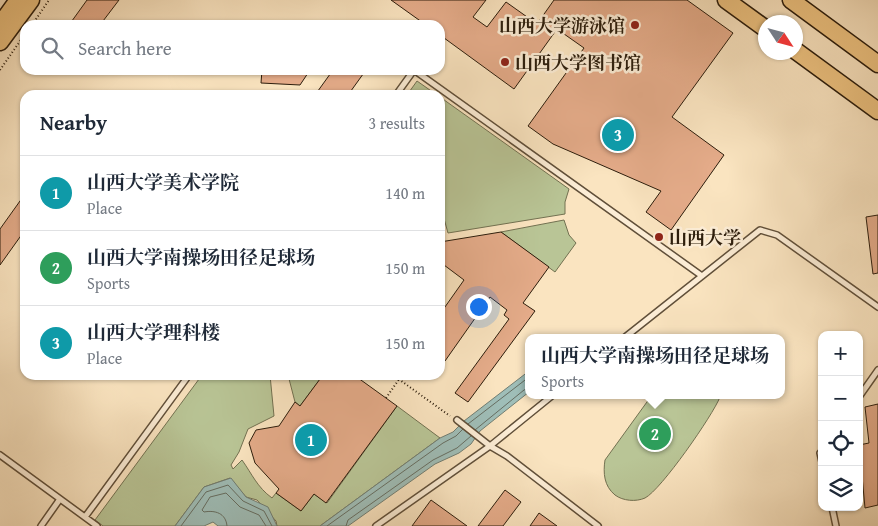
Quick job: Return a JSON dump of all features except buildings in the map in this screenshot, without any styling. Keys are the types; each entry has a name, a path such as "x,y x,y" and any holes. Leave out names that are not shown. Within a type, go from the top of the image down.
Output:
{"main road":[{"path":"0,12 8,0"},
{"path":"0,25 18,0"},
{"path":"0,42 31,0"},
{"path":"726,0 758,23"},
{"path":"791,0 878,64"},
{"path":"803,56 878,111"}],"lane":[{"path":"400,90 410,75"},
{"path":"421,75 442,90"},
{"path":"445,92 702,276"},
{"path":"629,334 760,230 776,235 878,307"},
{"path":"863,391 878,370"},
{"path":"85,517 185,380"},
{"path":"376,526 490,446 548,399"},
{"path":"457,420 598,526"},
{"path":"0,455 97,526"},
{"path":"41,526 60,499"},
{"path":"833,511 836,526"}],"path":[{"path":"35,20 49,0"},
{"path":"0,70 20,41"},
{"path":"386,398 399,380"},
{"path":"400,380 457,420"}],"green space":[{"path":"417,81 430,90 411,90"},
{"path":"445,101 569,189 565,202 565,214 448,233 445,222"},
{"path":"564,220 569,235 576,243 555,272 501,232"},
{"path":"198,380 270,380 274,416 248,429 239,452 231,465 233,469 242,460 267,494 272,498 276,493 301,511 314,494 327,503 397,406 440,438 320,526 277,526 276,521 257,500 246,497 230,478 204,487 175,526 103,526 95,520"},
{"path":"289,380 319,380 300,406 295,402"},
{"path":"649,399 719,399 697,435 674,467 653,492 645,498 626,500 615,495 606,483 604,474 605,460"}],"water":[{"path":"525,374 525,395 480,431 471,444 459,453 435,464 348,526 320,526 440,438 453,432 464,421"},
{"path":"231,478 246,497 268,507 277,526 218,526 213,522 204,526 175,526 204,487"}],"place":[{"name":"山西大学游泳馆","path":"635,25"},
{"name":"山西大学图书馆","path":"505,62"},
{"name":"山西大学理科楼","path":"618,135"},
{"name":"山西大学","path":"659,237"},
{"name":"山西大学南操场田径足球场","path":"655,434"},
{"name":"山西大学美术学院","path":"311,440"}]}
